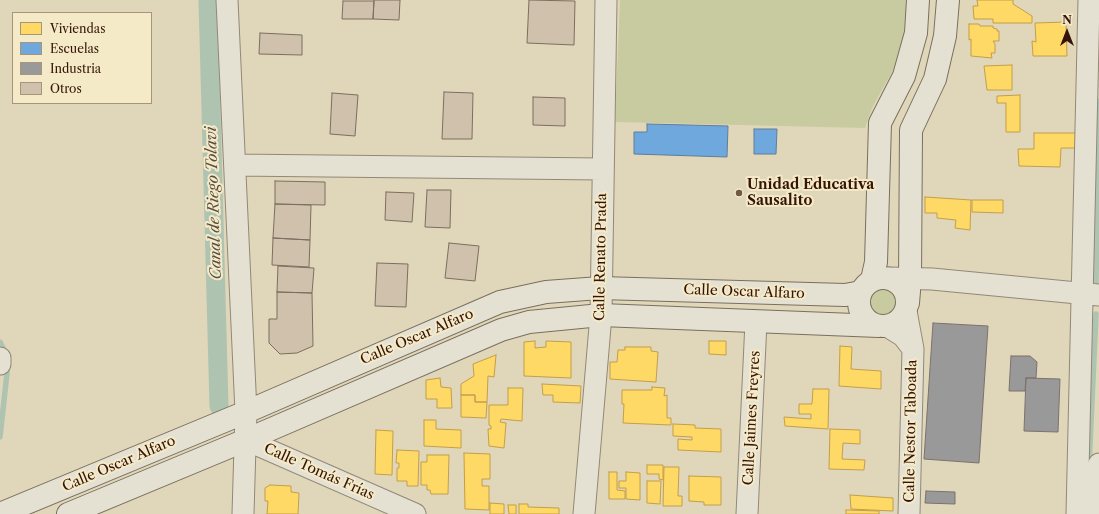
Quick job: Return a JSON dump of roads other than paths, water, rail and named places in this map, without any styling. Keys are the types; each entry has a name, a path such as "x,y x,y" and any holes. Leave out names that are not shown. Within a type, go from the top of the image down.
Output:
{"main road":[{"path":"918,0 916,33 904,76 880,123 874,284 859,299 862,313 866,319 883,326 895,324 902,319 907,307 910,279 912,130 935,79 945,36 948,0"},
{"path":"874,284 897,282 903,288 907,307"},
{"name":"Calle Oscar Alfaro","path":"0,514 246,412 500,302 546,292 600,288 845,295 874,284"},
{"name":"Calle Oscar Alfaro","path":"68,514 246,440 501,330 529,322 601,315 883,326"}],"street":[{"path":"227,0 246,412 243,514"},
{"name":"Calle Renato Prada","path":"584,514 601,315 600,288 606,0"},
{"path":"1076,514 1091,294 1089,0"},
{"path":"235,165 602,169"},
{"name":"Calle Oscar Alfaro","path":"874,284 910,279 932,279 1091,294"},
{"name":"Calle Nestor Taboada","path":"907,307 913,349 910,514"},
{"name":"Calle Jaimes Freyres","path":"747,514 756,322"},
{"name":"Calle Nestor Taboada","path":"883,326 903,336 913,349"},
{"path":"0,358 0,364"},
{"name":"Calle Tomás Frías","path":"246,440 415,514"},
{"path":"1098,514 1099,464"}],"waterway":[{"name":"Canal de Riego Tolavi","path":"208,0 219,406"},
{"path":"1096,282 1099,101"},
{"path":"1089,466 1096,314"},
{"name":"Canal de Riego Tolavi","path":"0,342 6,354"},
{"name":"Canal de Riego Tolavi","path":"0,437 8,364"}],"place":[{"name":"Unidad Educativa Sausalito","path":"739,193"}]}
